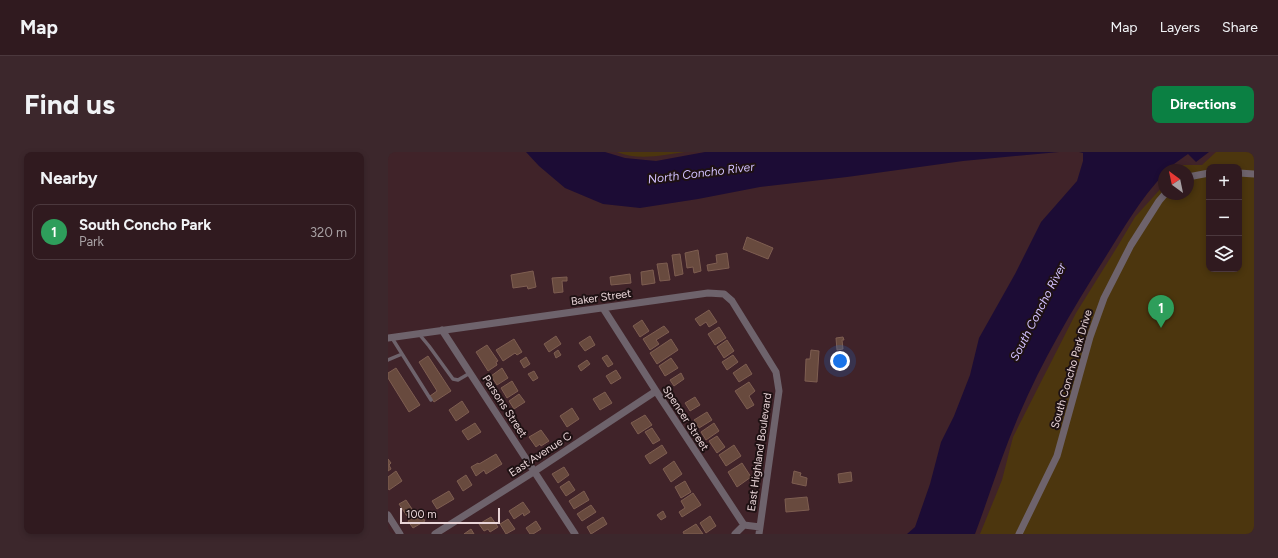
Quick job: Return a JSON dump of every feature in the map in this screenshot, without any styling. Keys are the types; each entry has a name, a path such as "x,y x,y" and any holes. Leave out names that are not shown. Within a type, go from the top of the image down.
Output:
{"street":[{"path":"1242,173 1254,174"},
{"path":"1194,176 1206,174"},
{"name":"South Concho Park Drive","path":"1019,534 1057,456 1090,337 1104,298 1131,245 1160,200"},
{"name":"Baker Street","path":"390,338 708,293 724,294 732,301 776,372"},
{"name":"Spencer Street","path":"603,308 744,525"},
{"name":"Parsons Street","path":"442,330 575,534"},
{"name":"East Highland Boulevard","path":"759,530 779,391 776,372"},
{"name":"East Avenue C","path":"435,534 656,391"},
{"path":"388,515 400,534"},
{"path":"735,534 744,525 759,530"}],"lane":[{"path":"419,334 453,379 458,380 470,373"},
{"path":"390,338 431,400"},
{"path":"388,360 402,354"}],"shaded area":[{"path":"617,152 685,152 642,157 625,155"},
{"path":"1216,152 1254,152 1254,534 980,534 1002,480 1013,437 1076,313 1135,217 1158,192 1158,200 1194,200 1194,165 1202,165"}],"water":[{"name":"North Concho River","path":"526,152 605,152 625,158 656,161 705,152 1059,152 963,161 760,187 640,208 603,204 565,188 539,166"},
{"name":"South Concho River","path":"1079,152 1209,152 1196,162 1188,154 1174,164 1158,164 1158,181 1124,227 1091,279 1037,375 1007,444 975,534 907,534 915,527 930,484 941,442 954,416 970,375 979,338 1015,274 1041,222 1077,181 1083,161 1083,153"}],"building":[{"path":"747,237 773,248 768,259 743,249"},
{"path":"698,250 701,271 694,273 693,267 687,268 685,253"},
{"path":"727,253 729,268 708,271 707,265 717,263 716,255"},
{"path":"680,254 683,274 675,276 672,255"},
{"path":"667,263 670,280 660,281 657,264"},
{"path":"653,270 655,283 642,285 641,272"},
{"path":"533,271 536,287 528,289 527,286 513,288 511,275"},
{"path":"630,274 631,283 611,285 610,277"},
{"path":"567,277 567,281 562,281 563,292 554,293 552,278"},
{"path":"709,310 717,322 709,327 706,322 700,326 695,319"},
{"path":"642,320 649,331 640,337 633,326"},
{"path":"664,326 669,332 656,340 659,344 650,350 643,339"},
{"path":"719,327 726,338 715,345 708,334"},
{"path":"556,336 561,344 549,352 544,344"},
{"path":"590,336 595,345 585,351 579,343"},
{"path":"843,337 843,349 837,350 836,338"},
{"path":"514,339 522,352 517,355 515,353 503,361 496,350"},
{"path":"671,339 678,350 657,364 650,353"},
{"path":"727,340 734,351 724,358 717,347"},
{"path":"487,345 498,361 496,362 497,365 488,371 476,352"},
{"path":"558,350 561,355 556,358 554,353"},
{"path":"811,350 819,351 817,382 805,381 806,359 810,359"},
{"path":"607,355 613,364 608,367 602,358"},
{"path":"733,355 738,362 727,370 722,362"},
{"path":"428,356 451,391 434,402 430,396 437,391 419,362"},
{"path":"526,357 530,364 524,368 520,361"},
{"path":"671,358 678,368 665,376 659,366"},
{"path":"587,360 590,364 581,371 578,366"},
{"path":"746,364 752,374 739,382 733,373"},
{"path":"396,368 420,405 409,412 388,378 388,373"},
{"path":"502,368 508,378 497,385 491,376"},
{"path":"616,370 621,378 611,384 606,376"},
{"path":"534,371 538,378 533,381 528,374"},
{"path":"681,373 684,379 674,386 670,380"},
{"path":"512,381 518,391 507,398 501,388"},
{"path":"749,382 755,391 749,396 754,405 747,409 735,391"},
{"path":"605,392 612,403 600,410 593,399"},
{"path":"519,394 525,402 514,409 509,401"},
{"path":"695,397 700,405 690,411 685,403"},
{"path":"462,401 469,412 456,421 449,410"},
{"path":"572,408 579,419 567,427 560,416"},
{"path":"707,412 712,420 699,428 694,420"},
{"path":"645,415 652,425 638,434 631,423"},
{"path":"475,423 481,432 468,440 462,431"},
{"path":"714,423 719,431 706,440 701,432"},
{"path":"652,428 660,440 653,444 645,432"},
{"path":"541,430 549,441 536,447 529,437"},
{"path":"717,436 725,447 717,453 709,441"},
{"path":"662,445 667,453 650,464 645,456"},
{"path":"734,445 741,456 726,466 719,455"},
{"path":"496,454 502,464 486,474 484,470 476,476 471,467"},
{"path":"388,459 391,463 389,465 391,469 388,471"},
{"path":"674,461 682,474 671,482 663,469"},
{"path":"742,463 751,477 737,487 728,472"},
{"path":"564,467 569,475 558,483 552,474"},
{"path":"396,471 402,481 389,490 388,477"},
{"path":"794,471 801,473 800,476 807,478 806,486 792,483"},
{"path":"851,472 852,481 839,483 838,474"},
{"path":"466,475 472,485 463,491 457,481"},
{"path":"569,481 575,490 566,496 560,487"},
{"path":"685,481 691,492 681,498 675,487"},
{"path":"449,491 454,499 437,509 432,501"},
{"path":"584,491 589,500 574,509 569,501"},
{"path":"693,493 701,505 682,517 679,512 685,508 681,501"},
{"path":"807,497 809,510 786,512 785,499"},
{"path":"406,500 414,512 407,516 399,504"},
{"path":"523,502 530,512 524,516 523,513 514,519 509,511"},
{"path":"591,505 596,512 582,521 577,514"},
{"path":"663,511 666,517 661,520 657,515"},
{"path":"420,513 425,521 413,528 408,521"},
{"path":"710,516 716,526 706,533 700,523"},
{"path":"491,517 498,527 490,532 488,529 484,531 479,524"},
{"path":"603,517 607,524 591,534 587,527"},
{"path":"508,519 515,529 506,534 500,524"},
{"path":"536,521 541,529 533,534 530,534 526,528"},
{"path":"696,524 703,534 684,534 683,532"},
{"path":"471,529 474,534 464,534"}],"place":[{"name":"South Concho Park","path":"1161,328"}]}
